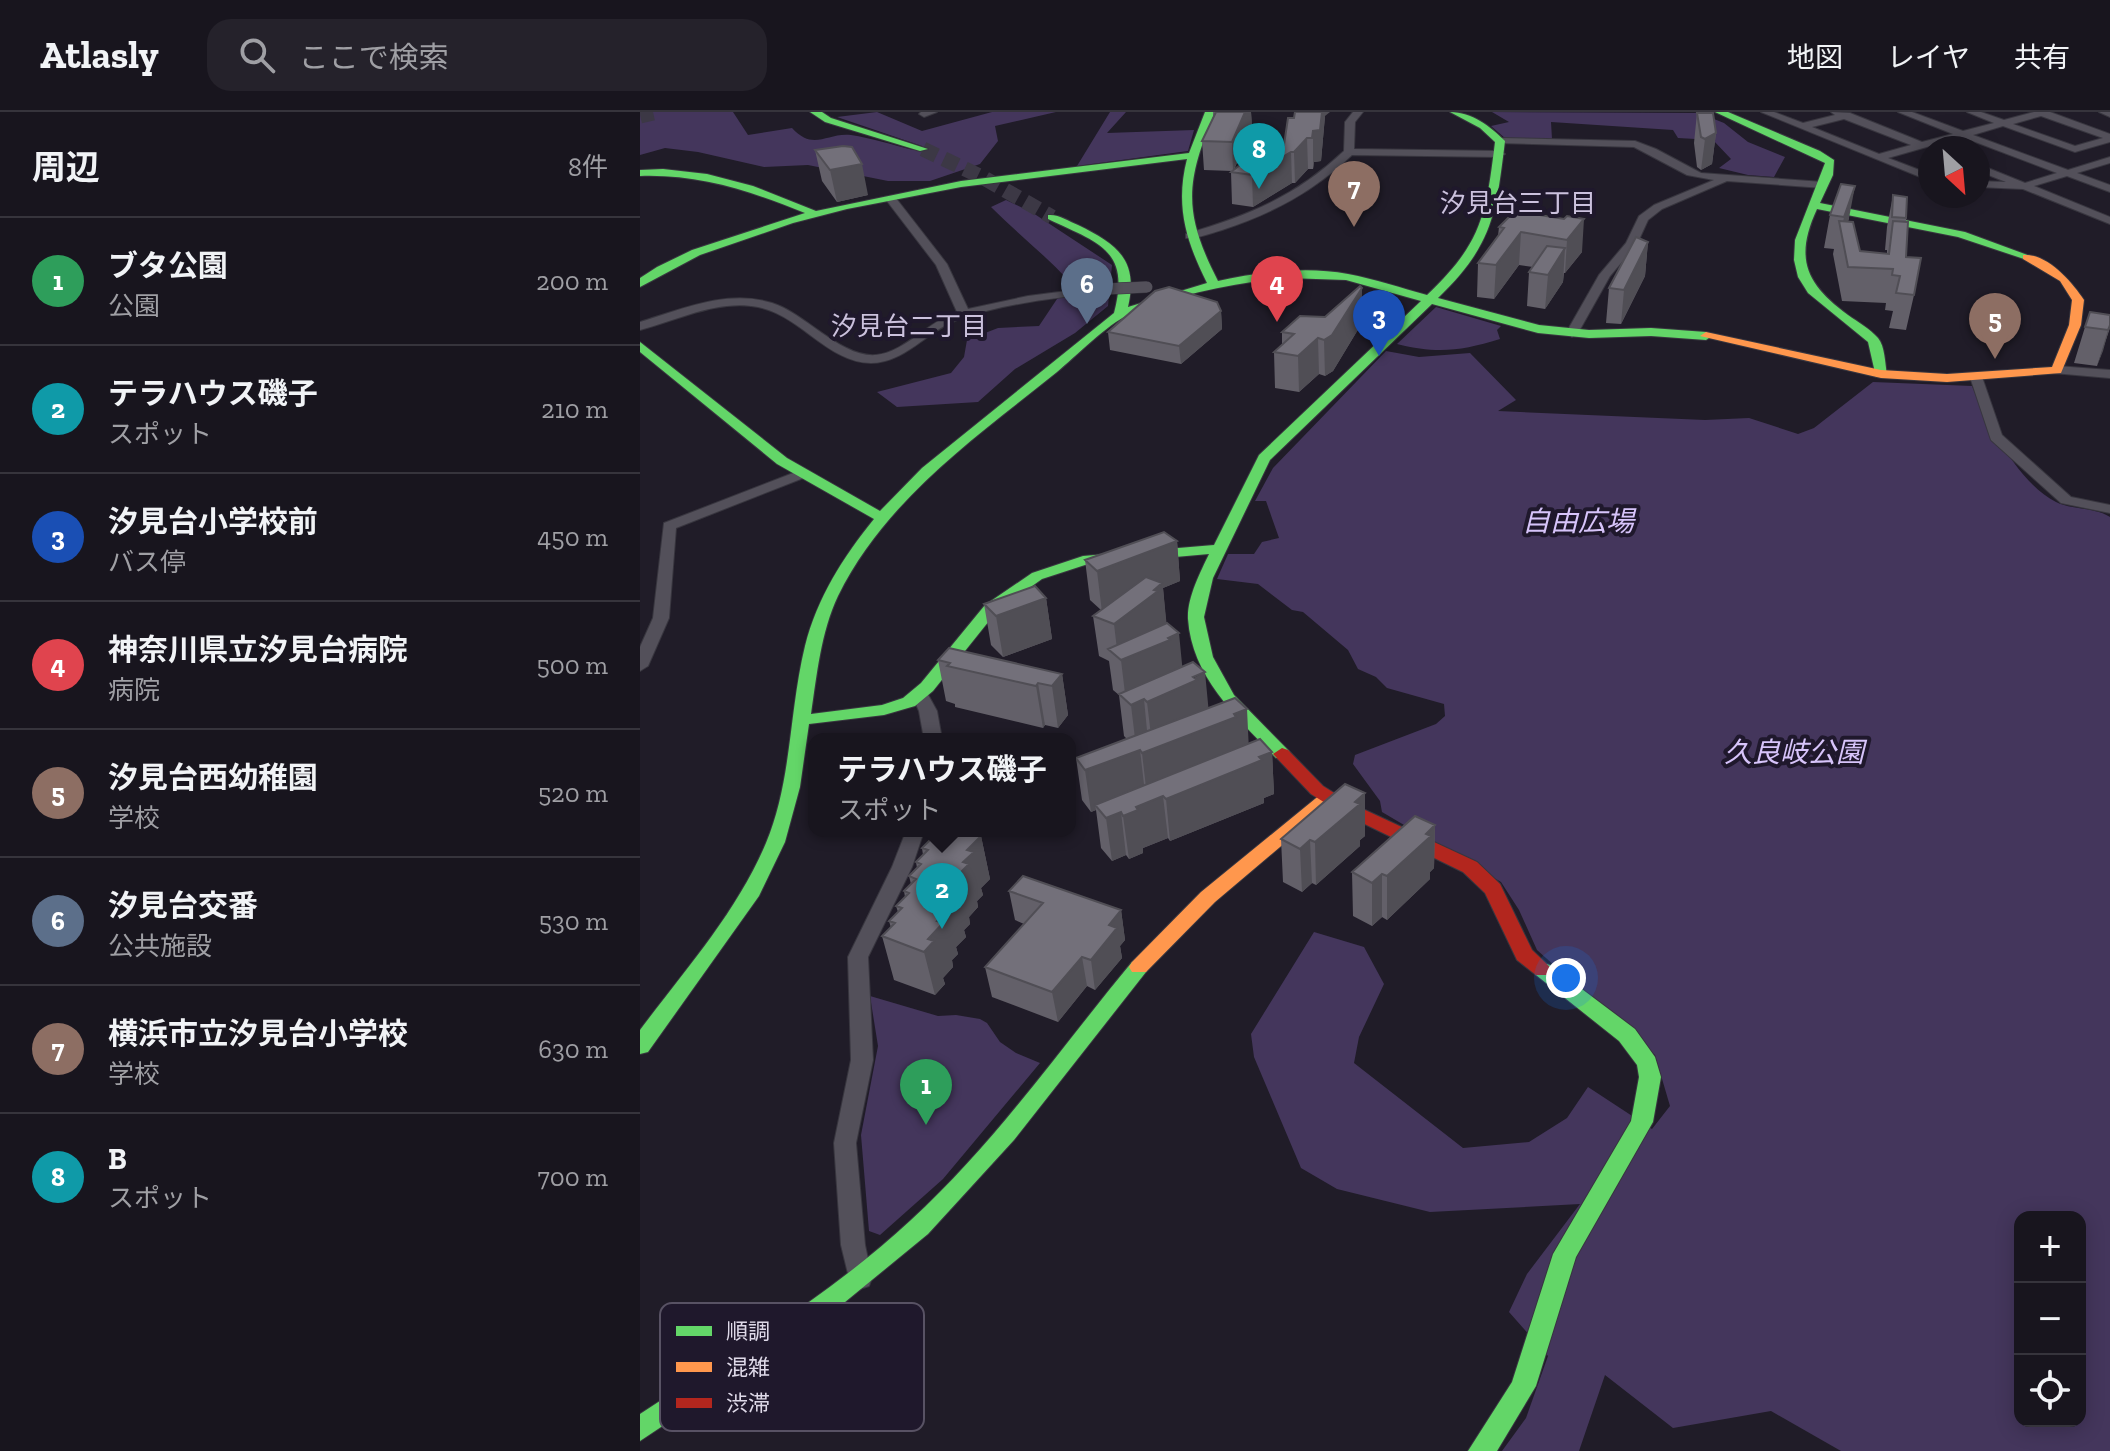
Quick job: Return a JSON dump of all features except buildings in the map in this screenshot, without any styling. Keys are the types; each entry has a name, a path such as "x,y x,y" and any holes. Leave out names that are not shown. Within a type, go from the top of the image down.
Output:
{"street":[{"path":"815,112 845,126 923,149"},
{"path":"1210,112 1195,155 1184,209 1190,236 1213,283"},
{"path":"1349,152 1350,122 1358,112"},
{"path":"1455,112 1483,126 1500,147 1491,219 1482,241 1467,263 1264,458 1218,549 1198,599 1196,617 1205,657 1227,697 1239,711 1327,798 1453,857 1477,872 1493,889 1524,955 1627,1035 1647,1063 1650,1077 1642,1122 1565,1254 1523,1386 1499,1428 1481,1451"},
{"path":"1720,112 1826,158 1830,168 1800,244 1799,270 1816,297 1874,341 1881,374"},
{"path":"1766,112 1918,173"},
{"path":"1802,126 1840,114 1858,112"},
{"path":"1903,112 2110,189"},
{"path":"1972,112 2075,149 2110,138"},
{"path":"1957,136 2042,112 2110,138"},
{"path":"1840,114 1918,144"},
{"path":"1190,236 1283,205 1349,152 1635,144 1655,150 1675,167 1690,174 1823,185"},
{"path":"1879,157 1918,149"},
{"path":"640,284 656,271 709,248 813,213 991,181 1195,155"},
{"path":"1990,185 2025,186 2109,161"},
{"path":"640,173 666,170 698,173 813,213"},
{"path":"1990,172 2110,221"},
{"path":"1572,333 1605,275 1631,244 1643,218 1658,207 1729,178"},
{"path":"891,199 941,264 964,314"},
{"path":"1815,205 1972,237 2017,251 2047,265 2068,284 2078,299 2078,311 2057,370"},
{"path":"2096,214 2110,211"},
{"path":"1052,217 1100,242 1125,264 1130,277 1130,294 1120,314"},
{"path":"640,1046 749,896 776,842 791,787 813,646 838,579 881,517 927,471 1120,314 1213,283 1257,273 1315,272 1347,277 1538,329 1572,333 1700,335 1881,374 1927,378 1976,377 2057,370 2110,374"},
{"path":"640,326 707,307 755,303 775,308 857,357 872,359 898,353 926,330 964,314 1041,297 1147,287"},
{"path":"640,346 801,474 881,517"},
{"path":"1976,377 1996,437 2066,500 2110,509"},
{"path":"640,666 661,618 669,526 801,474"},
{"path":"803,720 884,710 898,707 920,695 991,608 1037,576 1083,561 1218,549"},
{"path":"920,695 928,711 932,733"},
{"path":"824,1303 860,1278 953,1195 1173,930 1327,798"},
{"path":"860,1278 853,1245 845,1143 862,1060 858,957 902,867 913,837"},
{"path":"640,1429 660,1415"}],"green space":[{"path":"640,112 733,112 748,135 792,128 807,139 851,135 913,150 922,146 837,117 877,112 922,131 992,112 1056,112 995,126 998,141 980,164 930,181 888,181 808,165 764,167 665,148 640,155"},
{"path":"1110,112 1126,112 1107,133 1194,130 1188,151 1077,166"},
{"path":"1492,112 1699,113 1724,123 1748,142 1785,157 1774,177 1719,168 1731,159 1713,140 1678,138 1673,130 1551,122 1552,139 1506,139 1491,126 1509,122"},
{"path":"1006,200 1033,213 1112,265 1108,306 1075,333 1015,369 978,402 897,407 877,392 951,373 964,357 967,340 998,328 1039,326 1069,281 991,207"},
{"path":"1436,307 1501,326 1497,330 1500,339 1449,350 1397,344"},
{"name":"久良岐公園","path":"1386,351 1419,357 1470,353 1516,400 1498,411 1705,420 1749,418 1798,434 1814,428 1873,382 1972,386 1995,434 2029,481 2056,502 2110,517 2110,1451 1841,1451 1771,1411 1673,1428 1605,1375 1579,1451 1502,1451 1526,1418 1548,1356 1509,1312 1527,1274 1580,1204 1430,1212 1337,1189 1301,1168 1254,1057 1251,1034 1314,932 1364,947 1384,984 1359,1037 1354,1063 1463,1148 1529,1142 1567,1118 1588,1087 1652,1129 1670,1106 1655,1055 1537,950 1519,910 1501,882 1382,812 1380,801 1353,764 1355,755 1436,724 1445,716 1444,704 1387,688 1376,677 1358,669 1348,650 1303,612 1292,610 1258,584 1217,579 1228,554 1254,554 1262,542 1279,538 1266,501 1255,501 1273,468"},
{"path":"870,996 938,1016 980,1019 987,1023 1000,1042 1040,1063 943,1179 880,1235 869,1231 861,1135 878,1046"}],"tunnel":[{"path":"640,115 653,112"},
{"path":"923,149 984,178 1052,217"}],"traffic: fast":[{"path":"815,112 828,120 923,149"},
{"path":"1210,112 1192,159 1185,199 1192,237 1213,283"},
{"path":"1282,754 1227,697 1205,657 1196,617 1205,578 1264,458 1455,275 1478,243 1490,212 1500,141 1483,126 1455,112"},
{"path":"1720,112 1816,153 1830,162 1801,240 1799,260 1803,277 1825,303 1874,341 1881,374"},
{"path":"640,284 661,269 696,252 846,206 961,184 1195,155"},
{"path":"640,173 685,173 707,177 750,189 813,213"},
{"path":"1815,205 1961,234 2027,257"},
{"path":"640,1046 749,896 776,842 791,787 813,646 829,599 854,553 894,503 927,471 1120,314 1126,275 1113,250 1052,217"},
{"path":"1120,314 1231,281 1316,275 1347,277 1538,329 1589,334 1651,332 1706,336"},
{"path":"640,346 782,461 881,517"},
{"path":"803,720 884,710 909,702 927,687 991,608 1037,576 1083,561 1218,549"},
{"path":"827,1303 920,1227 979,1166 1139,967"},
{"path":"1481,1451 1499,1428 1523,1386 1565,1254 1642,1122 1650,1077 1647,1063 1627,1035 1543,970"},
{"path":"640,1429 660,1416"}],"traffic: slow":[{"path":"1706,336 1881,374 1947,378 2057,370 2075,325 2078,300 2064,279 2027,257"},
{"path":"1139,967 1208,897 1327,798"}],"traffic: jam":[{"path":"1282,754 1317,790 1344,807 1470,867 1493,889 1524,955 1543,970"}],"place":[{"name":"B","path":"1259,189"},
{"name":"横浜市立汐見台小学校","path":"1354,227"},
{"name":"神奈川県立汐見台病院","path":"1277,322"},
{"name":"汐見台交番","path":"1087,324"},
{"name":"汐見台小学校前","path":"1379,356"},
{"name":"汐見台西幼稚園","path":"1995,359"},
{"name":"テラハウス磯子","path":"942,929"},
{"name":"ブタ公園","path":"926,1125"}],"district":[{"name":"汐見台三丁目","path":"1518,203"},
{"name":"汐見台二丁目","path":"909,326"}],"park label":[{"name":"自由広場","path":"1578,521"}]}
